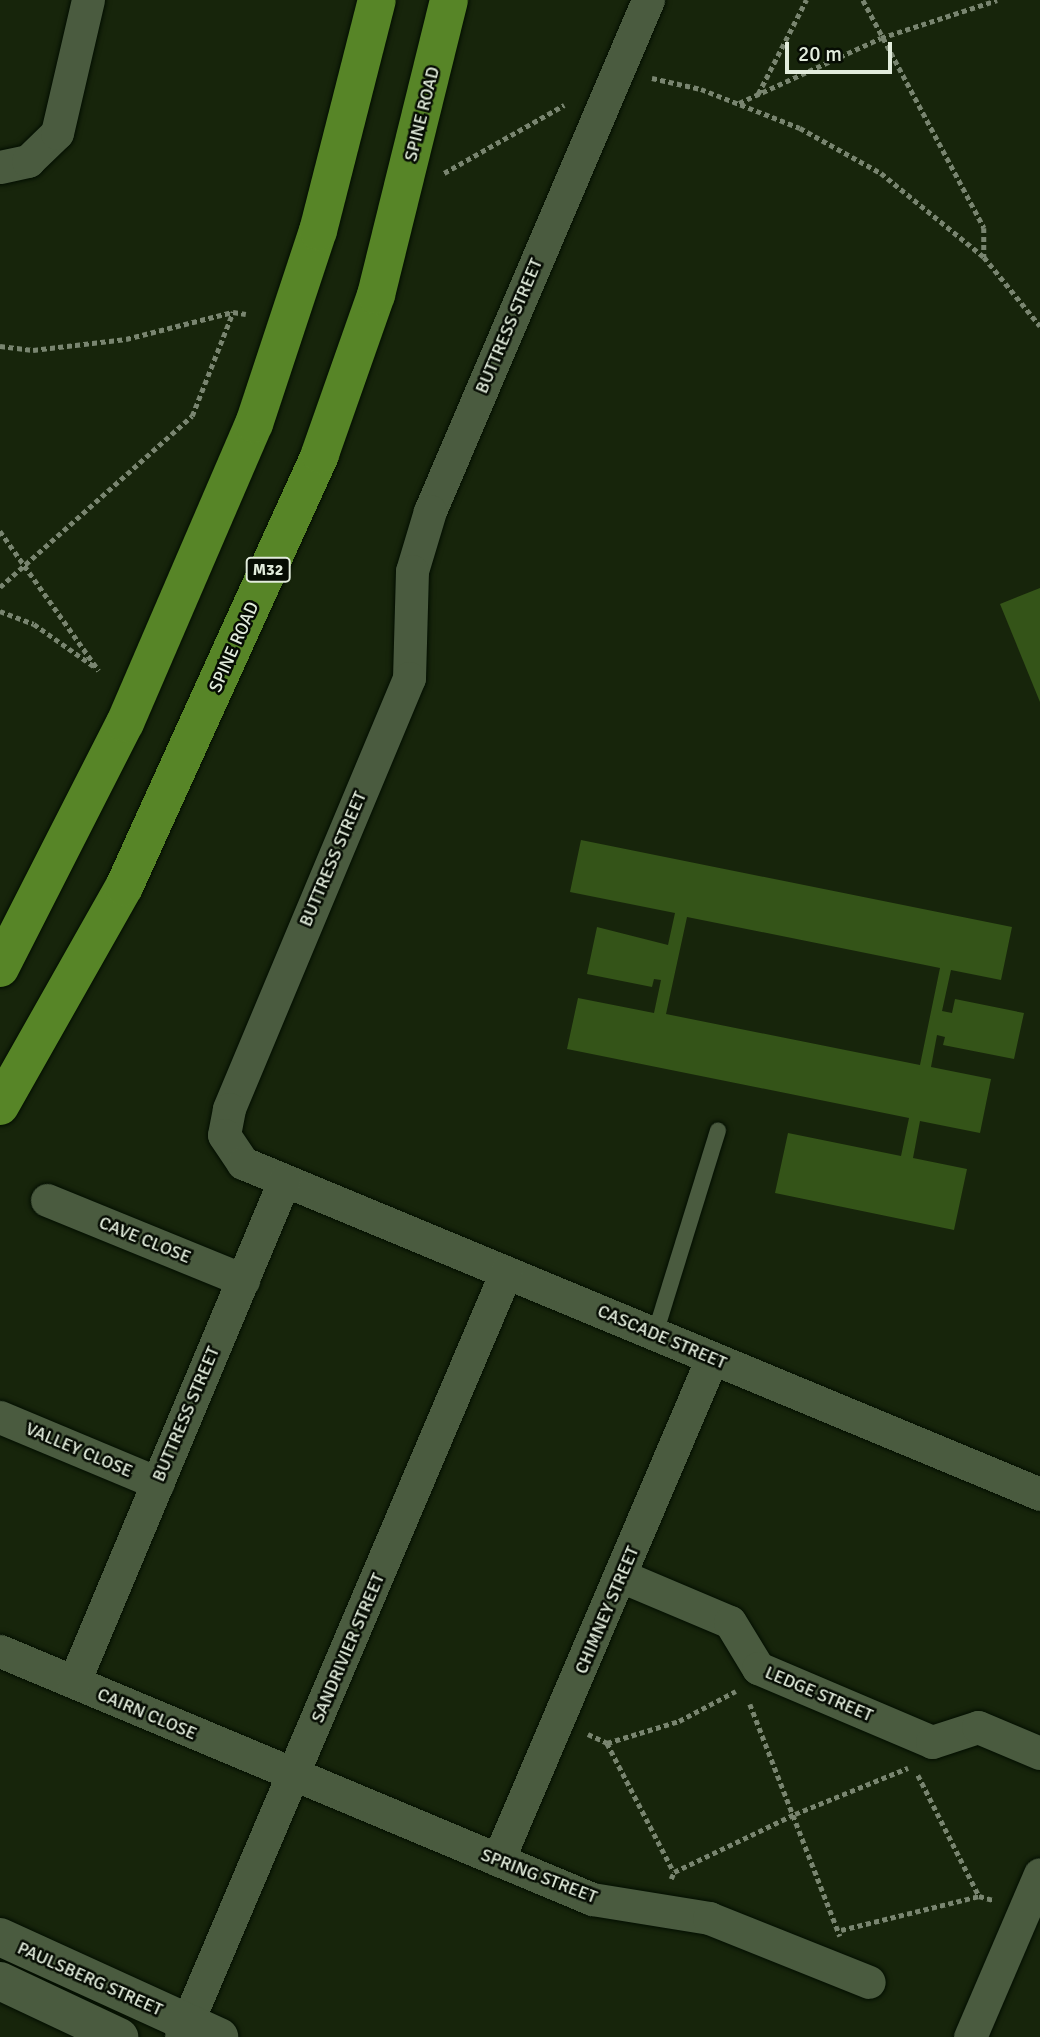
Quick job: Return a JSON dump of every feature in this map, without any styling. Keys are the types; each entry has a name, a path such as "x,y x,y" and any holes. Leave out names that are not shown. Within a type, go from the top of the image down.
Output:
{"main road":[{"path":"0,968 125,723 254,424 318,231 377,0"},
{"name":"SPINE ROAD","path":"0,1106 124,887 320,454 376,295 449,0"}],"street":[{"path":"0,167 28,161 57,133 88,0"},
{"name":"BUTTRESS STREET","path":"74,1682 284,1181 235,1157 224,1135 225,1122 409,678 412,571 430,511 648,0"},
{"name":"CASCADE STREET","path":"284,1181 1040,1494"},
{"name":"CAVE CLOSE","path":"47,1200 243,1280"},
{"name":"SANDRIVIER STREET","path":"196,2033 294,1776 506,1272"},
{"name":"CHIMNEY STREET","path":"498,1860 560,1721 712,1358"},
{"name":"VALLEY CLOSE","path":"0,1417 158,1483"},
{"name":"LEDGE STREET","path":"621,1576 730,1622 758,1668 932,1742 978,1727 1040,1753"},
{"name":"CAIRN CLOSE","path":"0,1651 294,1776"},
{"name":"SPRING STREET","path":"294,1776 592,1899 709,1918 869,1982"},
{"path":"970,2037 1040,1874"},
{"name":"PAULSBERG STREET","path":"0,1937 196,2033"},
{"path":"0,1981 119,2037"}],"lane":[{"path":"655,1334 718,1131"}],"path":[{"path":"758,94 806,0"},
{"path":"863,0 984,228 984,257"},
{"path":"738,104 881,38 998,0"},
{"path":"646,77 701,89 800,128 881,173 984,257 1040,326"},
{"path":"443,174 575,100"},
{"path":"0,587 192,416 233,312"},
{"path":"0,346 33,349 126,339 233,312 246,314"},
{"path":"0,531 26,564 99,671"},
{"path":"0,611 34,624 99,671 106,673"},
{"path":"607,1743 679,1721 743,1687"},
{"path":"749,1700 841,1930 834,1968"},
{"path":"560,1721 607,1743 674,1872"},
{"path":"657,1910 674,1872 795,1814 914,1766 979,1896"},
{"path":"841,1930 979,1896 1025,1909"}],"building":[{"path":"1040,588 1040,702 1000,604"},
{"path":"581,840 1012,927 1001,980 951,970 942,1011 952,1013 955,999 1024,1013 1014,1059 943,1045 945,1037 937,1035 931,1067 991,1079 980,1133 920,1121 913,1158 967,1169 954,1230 775,1193 788,1133 901,1156 909,1118 567,1049 578,998 654,1013 661,980 654,979 652,987 587,974 597,927 668,945 675,913 570,892","holes":["687,917 940,968 920,1065 666,1014"]}]}
